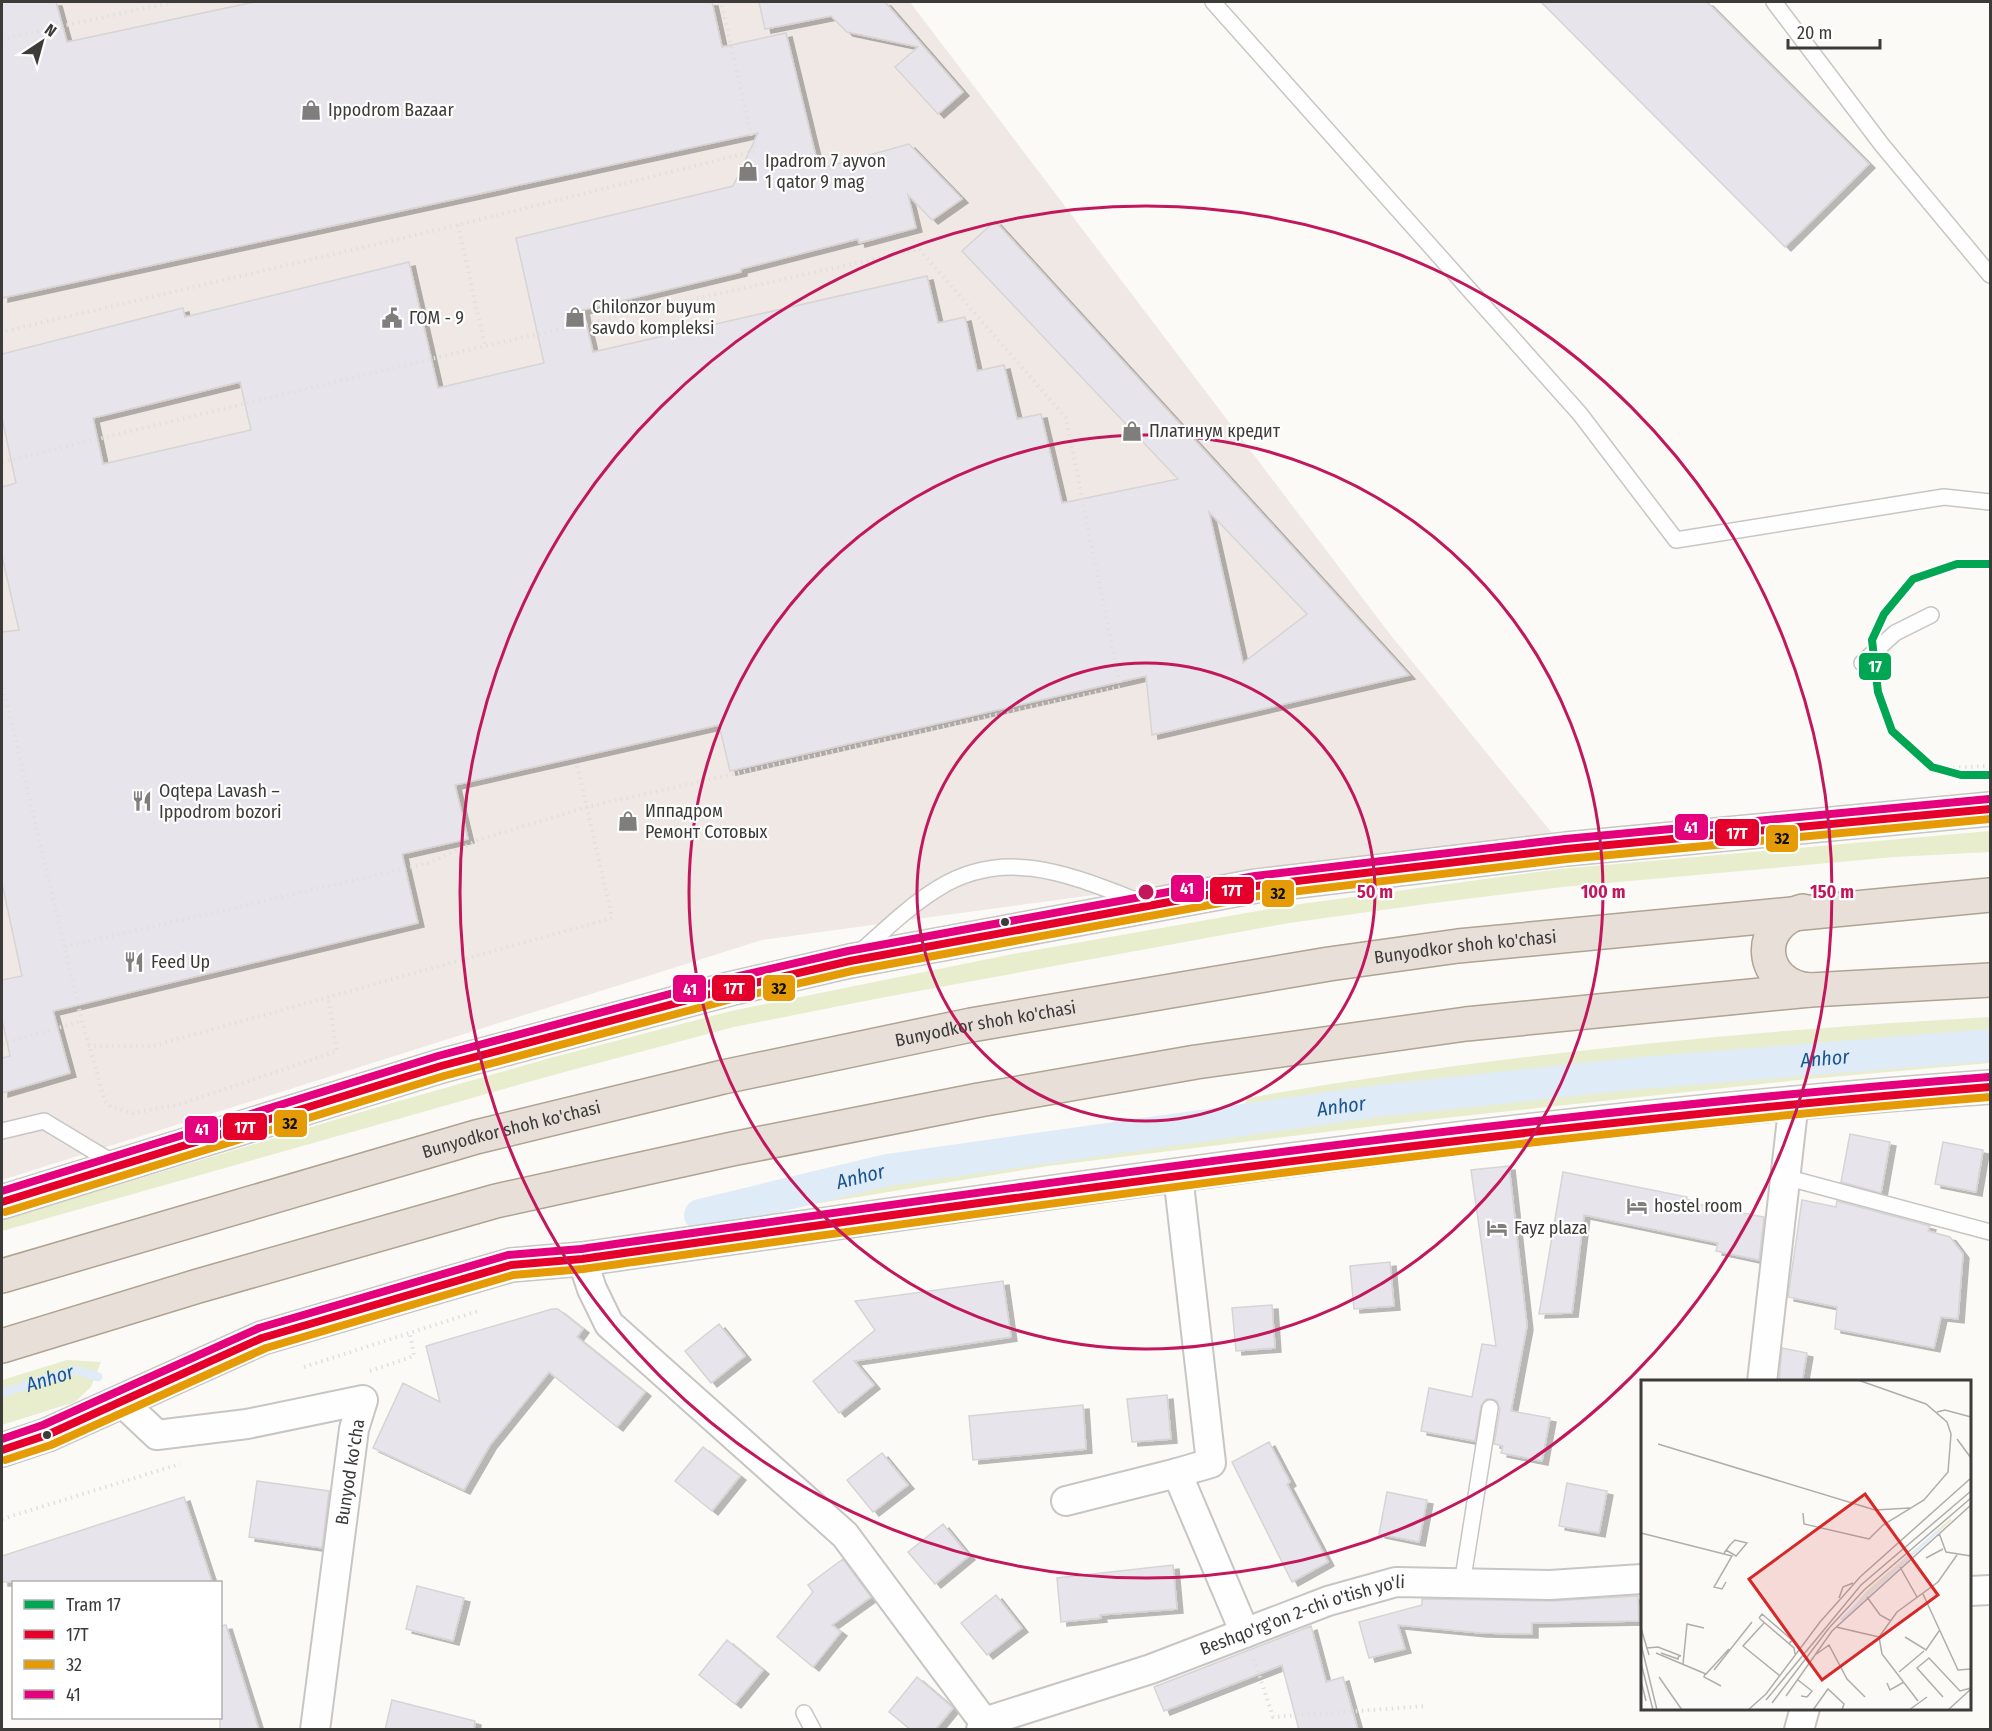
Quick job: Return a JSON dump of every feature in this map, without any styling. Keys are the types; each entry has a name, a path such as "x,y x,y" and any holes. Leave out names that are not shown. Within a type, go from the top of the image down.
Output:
{"main road":[{"name":"Bunyodkor shoh ko'chasi","path":"2,1276 476,1137 723,1077 971,1025 1329,964 1458,946 1990,895"},
{"path":"1805,911 1792,914 1780,922 1772,933 1768,946 1769,960 1775,972 1785,983 1797,989 1810,990"},
{"path":"2,1346 198,1286 496,1201 756,1144 991,1098 1330,1042 1466,1024 1810,990 1990,980"}],"street":[{"path":"2,1202 441,1066 729,989 850,961 1256,886 1566,849 1990,809"},
{"path":"2,1450 47,1435 262,1338 511,1265 582,1258 1178,1175 1794,1101 1990,1087"},
{"path":"1762,1380 1794,1101"},
{"path":"1066,1502 1211,1463 1178,1175"},
{"path":"582,1258 592,1290 609,1324 845,1535 982,1726"},
{"name":"Bunyod ko'cha","path":"121,1401 157,1435 247,1424 363,1400 354,1429 315,1730"},
{"path":"1178,1473 1245,1633"},
{"name":"Beshqo'rg'on 2-chi o'tish yo'li","path":"982,1726 1151,1669 1328,1601 1396,1582 1550,1585 1641,1579"},
{"path":"1971,1592 1990,1590"},
{"path":"1800,1730 1805,1710"}],"lane":[{"path":"1213,2 1580,414 1676,540 1944,497 1990,502"},
{"path":"1774,2 1882,145 1990,275"},
{"path":"1862,663 1895,633 1931,615"},
{"path":"850,961 937,888 976,871 995,866 1053,871 1149,906"},
{"path":"2,1131 44,1121 117,1165"},
{"path":"1785,1177 1990,1232"},
{"path":"1462,1584 1490,1408"},
{"path":"804,1713 813,1730"}],"path":[{"path":"2,39 174,2"},
{"path":"6,331 458,225 755,151 721,2"},
{"path":"458,225 485,346"},
{"path":"2,462 485,346 919,249 1066,418 1120,687 587,807 481,838 429,863 64,947"},
{"path":"2,682 88,1046 105,1101 111,1107 133,1113 181,1104 337,1051 328,997"},
{"path":"88,1046 153,1046 612,918 578,764"},
{"path":"1947,768 1990,765"},
{"path":"2,1044 82,1021"},
{"path":"304,1367 410,1334 414,1356"},
{"path":"2,1519 183,1463"},
{"path":"1245,1633 1273,1717 1427,1706"}],"shaded area":[{"name":"Chilonzor buyum savdo kompleksi","path":"2,2 910,2 1389,633 1552,833 762,940 2,1180"}],"green space":[{"path":"1990,831 1990,852 1895,857 1563,887 1289,923 734,1027 557,1074 2,1231 2,1220 371,1109 550,1058 731,1011 1013,954 1286,906 1560,869"},
{"path":"1990,1017 1990,1063 1798,1080 1408,1122 1048,1166 747,1215 739,1211 878,1179 1240,1123 1247,1098 1339,1083 1525,1057 1710,1037"},
{"path":"67,1360 101,1362 91,1387 75,1402 2,1425 2,1380"}],"building":[{"name":"Chilonzor buyum savdo kompleksi","path":"2,2 56,2 67,42 254,2 712,2 722,47 786,33 819,169 909,144 962,199 932,220 908,195 916,228 859,243 858,239 741,269 741,272 583,310 593,352 927,276 938,323 965,317 977,371 1004,365 1017,419 1041,414 1062,503 1178,479 962,251 995,221 1409,675 1152,735 1146,676 730,771 719,725 455,785 468,839 402,854 418,923 53,1011 70,1073 2,1093 2,1058 10,1056 2,1019 2,980 22,976 2,883 2,632 19,630 2,556 2,487 16,483 2,418 2,354 183,308 185,317 409,262 438,388 544,363 516,238 733,186 758,133 2,298","holes":["240,382 251,430 103,464 93,418","1209,512 1307,614 1243,663"]},
{"path":"759,2 885,2 963,92 938,114 895,67 918,47 847,32 831,16 765,29"},
{"path":"1541,2 1707,2 1869,164 1785,247"},
{"path":"1850,1134 1890,1142 1881,1193 1841,1182"},
{"path":"1943,1142 1983,1150 1976,1192 1935,1184"},
{"path":"1509,1166 1527,1326 1511,1411 1550,1418 1542,1461 1501,1453 1503,1446 1494,1444 1500,1409 1497,1401 1492,1399 1486,1399 1481,1406 1475,1441 1421,1431 1429,1388 1472,1397 1482,1344 1496,1346 1471,1170"},
{"path":"1563,1172 1687,1197 1686,1202 1764,1217 1759,1260 1716,1251 1718,1243 1584,1215 1572,1313 1539,1314"},
{"path":"1802,1200 1836,1207 1837,1201 1930,1226 1928,1231 1950,1237 1963,1254 1958,1319 1941,1317 1934,1348 1835,1329 1837,1307 1788,1297"},
{"path":"1390,1262 1394,1306 1354,1309 1350,1266"},
{"path":"1003,1281 1011,1337 854,1361 874,1385 839,1413 813,1381 875,1330 855,1301"},
{"path":"1272,1305 1275,1348 1236,1351 1232,1308"},
{"path":"558,1309 583,1329 577,1337 645,1392 617,1427 549,1372 490,1445 464,1490 373,1448 403,1383 440,1402 426,1346"},
{"path":"719,1324 745,1356 711,1383 685,1351"},
{"path":"1782,1348 1807,1353 1802,1380 1779,1380"},
{"path":"1167,1395 1171,1439 1132,1442 1127,1399"},
{"path":"1083,1405 1086,1449 973,1460 969,1416"},
{"path":"1269,1442 1290,1482 1287,1484 1328,1562 1292,1582 1232,1462"},
{"path":"703,1447 740,1476 712,1511 675,1481"},
{"path":"882,1453 908,1485 873,1512 847,1480"},
{"path":"257,1481 329,1491 322,1548 249,1537"},
{"path":"1567,1483 1607,1491 1599,1533 1559,1526"},
{"path":"1387,1492 1427,1500 1419,1542 1379,1534"},
{"path":"184,1497 212,1581 2,1582 2,1556"},
{"path":"943,1524 969,1556 935,1584 908,1552"},
{"path":"843,1559 871,1597 832,1625 841,1632 813,1667 777,1637 813,1592 808,1585"},
{"path":"1173,1565 1177,1609 1100,1615 1101,1618 1061,1622 1057,1578"},
{"path":"417,1586 464,1598 453,1641 406,1629"},
{"path":"996,1595 1022,1628 987,1655 961,1623"},
{"path":"1638,1596 1639,1621 1532,1623 1532,1634 1481,1633 1398,1625 1405,1649 1369,1658 1359,1622 1422,1605 1422,1599 1551,1601"},
{"path":"226,1625 259,1730 220,1730 222,1626"},
{"path":"1311,1626 1326,1682 1343,1677 1358,1730 1299,1730 1282,1665 1164,1711 1154,1687"},
{"path":"727,1640 763,1670 735,1704 699,1675"},
{"path":"917,1677 953,1708 935,1730 911,1730 889,1712"},
{"path":"392,1700 475,1721 474,1730 385,1730"}],"waterway":[{"name":"Anhor","path":"700,1215 887,1170 1378,1101 1629,1074 1990,1045"},
{"name":"Anhor","path":"2,1393 76,1370 98,1377"}],"tram line":[{"name":"17","path":"1990,564 1957,564 1913,579 1884,614 1872,640 1878,692 1892,731 1932,767 1961,775 1990,775"}],"transit line":[{"name":"41","path":"2,1191 438,1056 726,979 848,951 1255,876 1565,839 1989,799"},
{"name":"17T","path":"2,1202 441,1066 729,989 850,961 1256,886 1566,849 1990,809"},
{"name":"32","path":"5,1212 444,1076 732,999 852,971 1258,896 1567,859 1990,819"},
{"name":"41","path":"2,1439 43,1425 259,1328 508,1255 581,1249 1108,1175 1459,1130 1812,1092 1989,1077"},
{"name":"17T","path":"2,1450 47,1435 262,1338 511,1265 582,1259 1109,1185 1460,1140 1637,1120 1990,1087"},
{"name":"32","path":"5,1460 51,1445 266,1348 513,1275 583,1269 1286,1172 1637,1131 1990,1097"}],"place":[{"name":"Ippodrom Bazaar","path":"311,110"},
{"name":"Ipadrom 7 ayvon 1 qator 9 mag","path":"748,171"},
{"name":"Chilonzor buyum savdo kompleksi","path":"575,317"},
{"name":"ГОМ - 9","path":"392,318"},
{"name":"Платинум кредит","path":"1132,431"},
{"name":"Oqtepa Lavash – Ippodrom bozori","path":"142,801"},
{"name":"Иппадром Ремонт Сотовых","path":"628,821"},
{"name":"Feed Up","path":"134,962"},
{"name":"hostel room","path":"1637,1206"},
{"name":"Fayz plaza","path":"1497,1228"}]}
